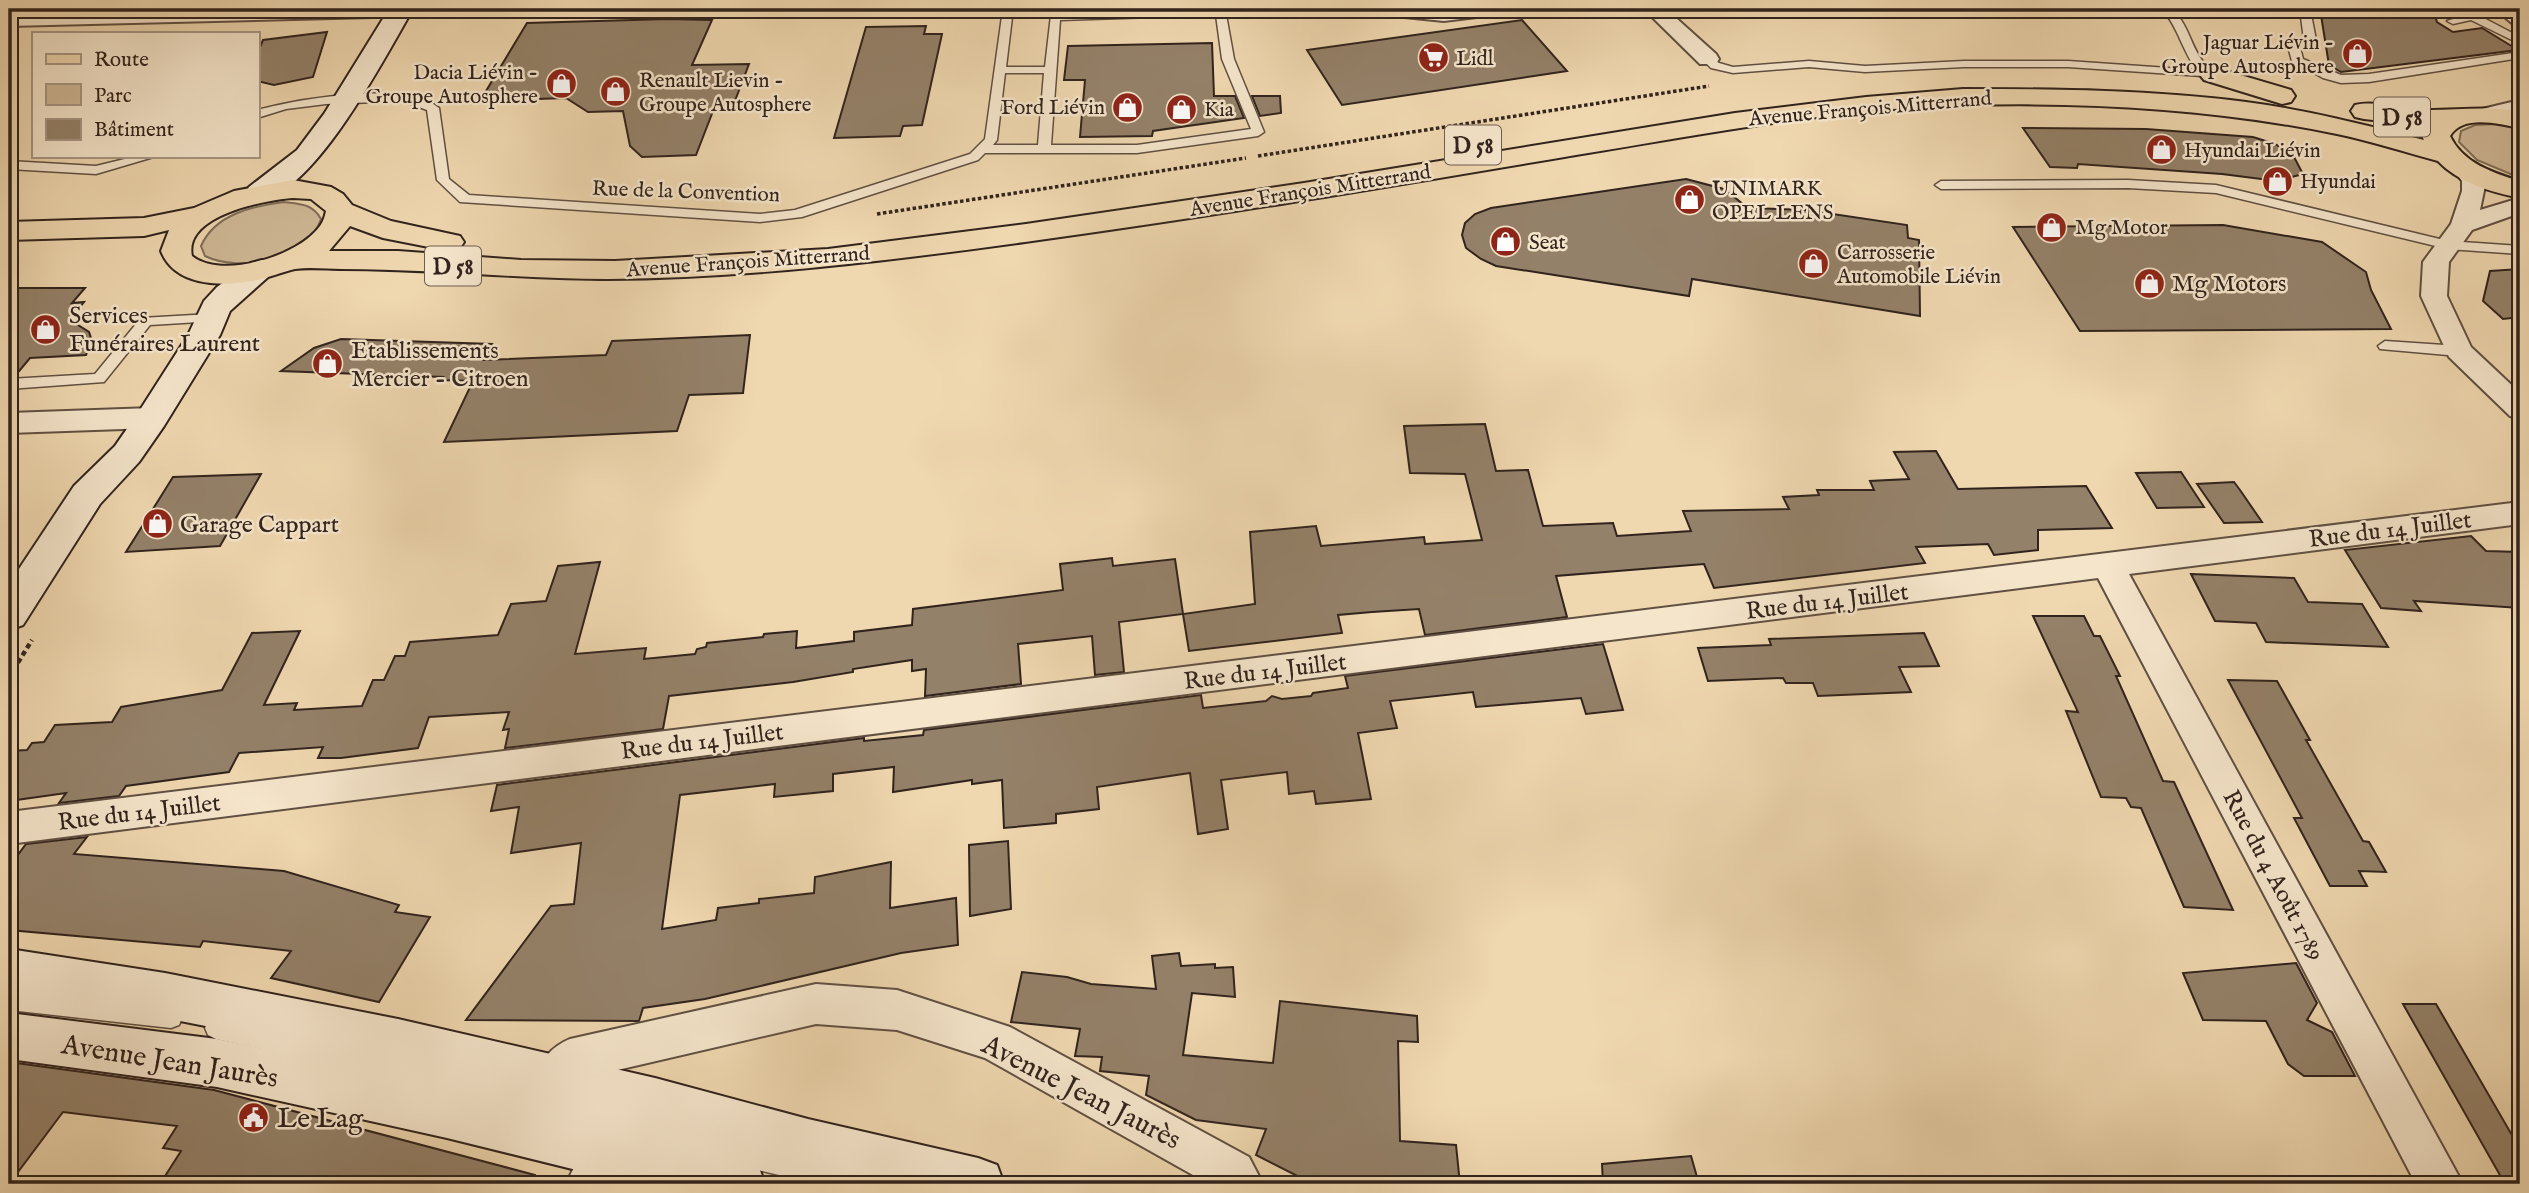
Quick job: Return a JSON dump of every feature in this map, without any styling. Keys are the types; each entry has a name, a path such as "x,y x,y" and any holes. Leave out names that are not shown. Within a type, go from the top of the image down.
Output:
{"main road":[{"path":"259,193 307,156 346,101 401,9"},
{"path":"2213,75 2297,101"},
{"name":"Avenue François Mitterrand","path":"330,202 367,225 404,235 454,243 651,248 778,242 922,228 1154,196 1711,106 1846,89 1941,82 2014,80 2162,86 2297,101 2389,116 2486,116 2520,120"},
{"name":"Avenue François Mitterrand","path":"205,273 232,274 276,265 354,259 496,268 615,270 828,258 974,240 1291,194 1735,121 1866,105 1963,97 2084,97 2246,110 2343,127 2456,161 2489,180 2520,190"},
{"path":"2456,161 2436,136 2439,128 2458,117"},
{"path":"9,614 19,582 87,495 127,454 204,335 213,313 276,265 326,240 338,225 330,202 312,184 307,156"},
{"path":"9,231 144,227 206,214 259,193 293,189 330,202"},
{"path":"206,214 193,222 177,242 175,251 177,259 183,265 205,273 213,313"},
{"path":"9,253 126,252 177,259"},
{"path":"9,971 79,980 242,1009 630,1097 834,1152 978,1184"},
{"name":"Avenue Jean Jaurès","path":"9,1036 197,1059 597,1167 739,1184"}],"street":[{"path":"9,20 453,9"},
{"path":"1384,9 1444,15 1493,9"},
{"path":"1654,9 1708,59"},
{"path":"2486,116 2520,107"},
{"path":"2456,161 2474,181 2474,191 2455,235 2436,262 2434,296 2459,351 2520,409"},
{"path":"2455,235 2520,205"},
{"path":"9,423 152,418"},
{"name":"Rue du 14 Juillet","path":"9,828 2520,513"},
{"name":"Rue du 4 Août 1789","path":"2108,565 2440,1184"},
{"name":"Avenue Jean Jaurès","path":"554,1081 570,1060 816,1004 897,1010 995,1041 1201,1153 1233,1173 1240,1184"}],"lane":[{"path":"982,149 991,140 1008,9"},
{"path":"2133,9 2168,10 2176,20 2194,62 2213,75"},
{"path":"2305,9 2310,40 2308,44 2293,43 2298,61 2327,76 2341,79 2369,78 2520,55"},
{"path":"982,149 1044,149 1137,149 1258,132 1228,59 1220,11 1055,16 1044,149"},
{"path":"2453,21 2467,12 2512,14"},
{"path":"2467,12 2520,41"},
{"path":"1708,59 1715,66 1733,70 1809,64 1865,69 1964,64 2068,64 2213,75"},
{"path":"1000,71 1050,70"},
{"name":"Rue de la Convention","path":"346,101 404,97 433,108 443,180 466,199 760,218 797,214 974,158 982,149"},
{"path":"259,113 285,106 326,100 346,101"},
{"path":"9,165 96,170 143,158"},
{"path":"1941,185 2128,184 2216,189 2520,250"},
{"path":"9,384 99,379 146,321 213,313"},
{"path":"2385,346 2459,351"},
{"path":"9,1000 174,1018 464,1084 545,1109 837,1177 912,1169"}],"green space":[{"path":"2497,124 2520,128 2520,178 2477,160 2459,142 2461,131 2475,125"},
{"path":"284,202 310,208 321,219 314,233 302,244 288,253 254,263 220,261 205,256 201,246 207,235 225,219 248,209"}],"building":[{"path":"2320,9 2433,9 2437,22 2453,32 2482,28 2518,50 2341,72 2329,65"},
{"path":"712,20 692,65 749,64 733,106 715,106 696,155 642,157 630,146 623,111 588,112 566,98 480,101 527,23"},
{"name":"Lidl","path":"1522,20 1567,71 1342,105 1307,50"},
{"path":"926,26 924,34 942,34 922,125 903,126 900,136 834,138 866,27"},
{"path":"327,32 313,77 274,85 259,81 259,49 263,40"},
{"path":"1212,43 1214,96 1235,96 1244,118 1153,131 1152,136 1080,137 1085,80 1064,80 1068,46"},
{"path":"1252,96 1280,96 1281,113 1260,116"},
{"name":"Hyundai Liévin","path":"2023,128 2146,129 2253,137 2275,144 2293,155 2303,174 2277,181 2222,174 2078,164 2077,168 2050,167"},
{"path":"1686,179 1724,189 1748,208 1806,210 1907,225 1908,238 1919,240 1920,316 1692,279 1689,296 1496,266 1466,248 1462,235 1465,223 1475,214 1491,208"},
{"name":"Mg Motors","path":"2223,225 2322,242 2366,272 2371,290 2391,329 2080,331 2013,227"},
{"path":"2520,269 2520,317 2503,319 2483,301 2490,271"},
{"name":"Services Funéraires Laurent","path":"9,288 85,288 72,303 84,302 70,320 89,332 92,341 86,355 30,358 15,376 9,376"},
{"path":"750,335 743,393 689,395 677,431 444,442 473,381 441,380 443,377 281,371 314,348 341,339 492,344 484,360 606,355 612,341"},
{"path":"1485,424 1496,471 1528,470 1543,526 1613,523 1617,536 1691,531 1683,511 1789,509 1783,497 1819,495 1817,490 1874,490 1870,481 1909,479 1894,452 1936,451 1958,489 2086,486 2112,528 2038,530 2038,550 1994,555 1988,544 1916,547 1925,563 1714,588 1704,564 1556,576 1567,617 1425,635 1419,609 1338,615 1342,633 1189,651 1183,614 1255,604 1250,532 1316,526 1321,546 1424,537 1425,544 1482,540 1465,474 1410,473 1404,426"},
{"path":"2181,472 2204,507 2157,508 2136,473"},
{"path":"261,474 220,546 126,552 173,477"},
{"path":"2234,482 2262,522 2224,523 2197,484"},
{"path":"2471,536 2486,551 2520,552 2520,608 2414,601 2421,611 2381,608 2345,550"},
{"path":"1112,558 1113,566 1175,559 1183,614 1119,622 1124,672 1095,675 1092,636 1018,644 1021,684 925,696 926,669 912,671 912,660 793,682 669,696 663,729 505,748 509,729 503,730 509,712 429,717 418,748 341,758 318,758 323,747 239,753 229,772 126,786 119,796 59,803 66,793 9,801 9,751 27,750 32,743 44,742 55,725 112,722 121,707 222,690 252,633 300,631 264,705 297,703 294,710 362,706 373,680 384,680 395,656 405,656 410,642 498,635 511,604 546,601 558,566 600,562 575,654 646,648 644,659 695,654 697,649 706,647 707,643 797,631 796,648 854,641 854,632 912,625 913,609 1063,590 1060,564"},
{"path":"2191,574 2294,578 2308,602 2362,604 2388,647 2266,642 2256,623 2215,621"},
{"path":"2033,616 2084,616 2094,636 2100,636 2120,676 2116,676 2163,781 2174,782 2233,910 2184,907 2141,808 2131,807 2126,798 2101,797 2066,711 2078,712"},
{"path":"1924,633 1939,666 1899,667 1911,692 1818,696 1813,683 1786,683 1783,678 1708,681 1698,648 1771,645 1769,639"},
{"path":"1603,644 1623,710 1586,714 1581,698 1476,707 1473,692 1390,701 1397,728 1358,733 1371,799 1316,804 1314,791 1289,794 1287,772 1221,780 1228,829 1198,834 1190,773 1097,787 1099,809 1056,814 1056,823 1004,828 1002,780 972,784 972,780 893,792 894,767 833,774 833,791 774,797 775,784 680,795 662,929 716,920 718,908 759,903 759,899 814,893 815,877 891,862 890,908 956,898 958,945 901,953 705,999 643,1008 639,1021 466,1020 551,906 574,904 581,843 511,853 519,807 491,811 497,785 864,738 864,741 923,735 924,730 1201,695 1203,708 1266,701 1272,696 1282,699 1311,696 1313,693 1348,688 1345,676"},
{"path":"2228,680 2277,681 2310,740 2306,740 2363,841 2369,842 2386,872 2359,871 2367,886 2330,886 2294,818 2302,818"},
{"path":"87,837 74,854 284,871 399,905 395,912 430,917 379,1002 271,978 291,951 203,941 200,947 9,930 9,867 26,844"},
{"path":"1008,841 1011,909 970,916 969,845"},
{"path":"1179,953 1181,966 1215,964 1215,968 1233,967 1235,997 1192,993 1183,1055 1273,1063 1280,1001 1417,1016 1418,1042 1398,1041 1400,1141 1456,1145 1460,1184 1313,1184 1256,1155 1266,1129 1196,1120 1146,1095 1149,1076 1100,1071 1102,1057 1075,1056 1080,1029 1011,1022 1022,972 1067,977 1091,984 1156,989 1152,956"},
{"path":"2296,963 2317,1003 2307,1020 2332,1032 2355,1076 2304,1076 2288,1064 2266,1021 2203,1020 2183,973"},
{"path":"2403,1004 2436,1004 2520,1149 2520,1184 2505,1184"},
{"path":"9,1062 214,1090 535,1175 534,1184 160,1184 181,1151 163,1148 177,1126 63,1112 9,1184"},
{"path":"1691,1156 1699,1184 1603,1184 1602,1164"}],"place":[{"name":"Jaguar Liévin - Groupe Autosphere","path":"2357,54"},
{"name":"Lidl","path":"1433,58"},
{"name":"Dacia Liévin - Groupe Autosphere","path":"561,84"},
{"name":"Renault Lievin - Groupe Autosphere","path":"616,92"},
{"name":"Ford Liévin","path":"1128,107"},
{"name":"Kia","path":"1181,109"},
{"name":"Hyundai Liévin","path":"2161,150"},
{"name":"Hyundai","path":"2277,181"},
{"name":"UNIMARK OPEL LENS","path":"1689,200"},
{"name":"Mg Motor","path":"2052,227"},
{"name":"Seat","path":"1506,242"},
{"name":"Carrosserie Automobile Liévin","path":"1814,264"},
{"name":"Mg Motors","path":"2149,283"},
{"name":"Services Funéraires Laurent","path":"46,329"},
{"name":"Etablissements Mercier - Citroen","path":"328,364"},
{"name":"Garage Cappart","path":"157,524"},
{"name":"Le Lag","path":"254,1117"}]}
